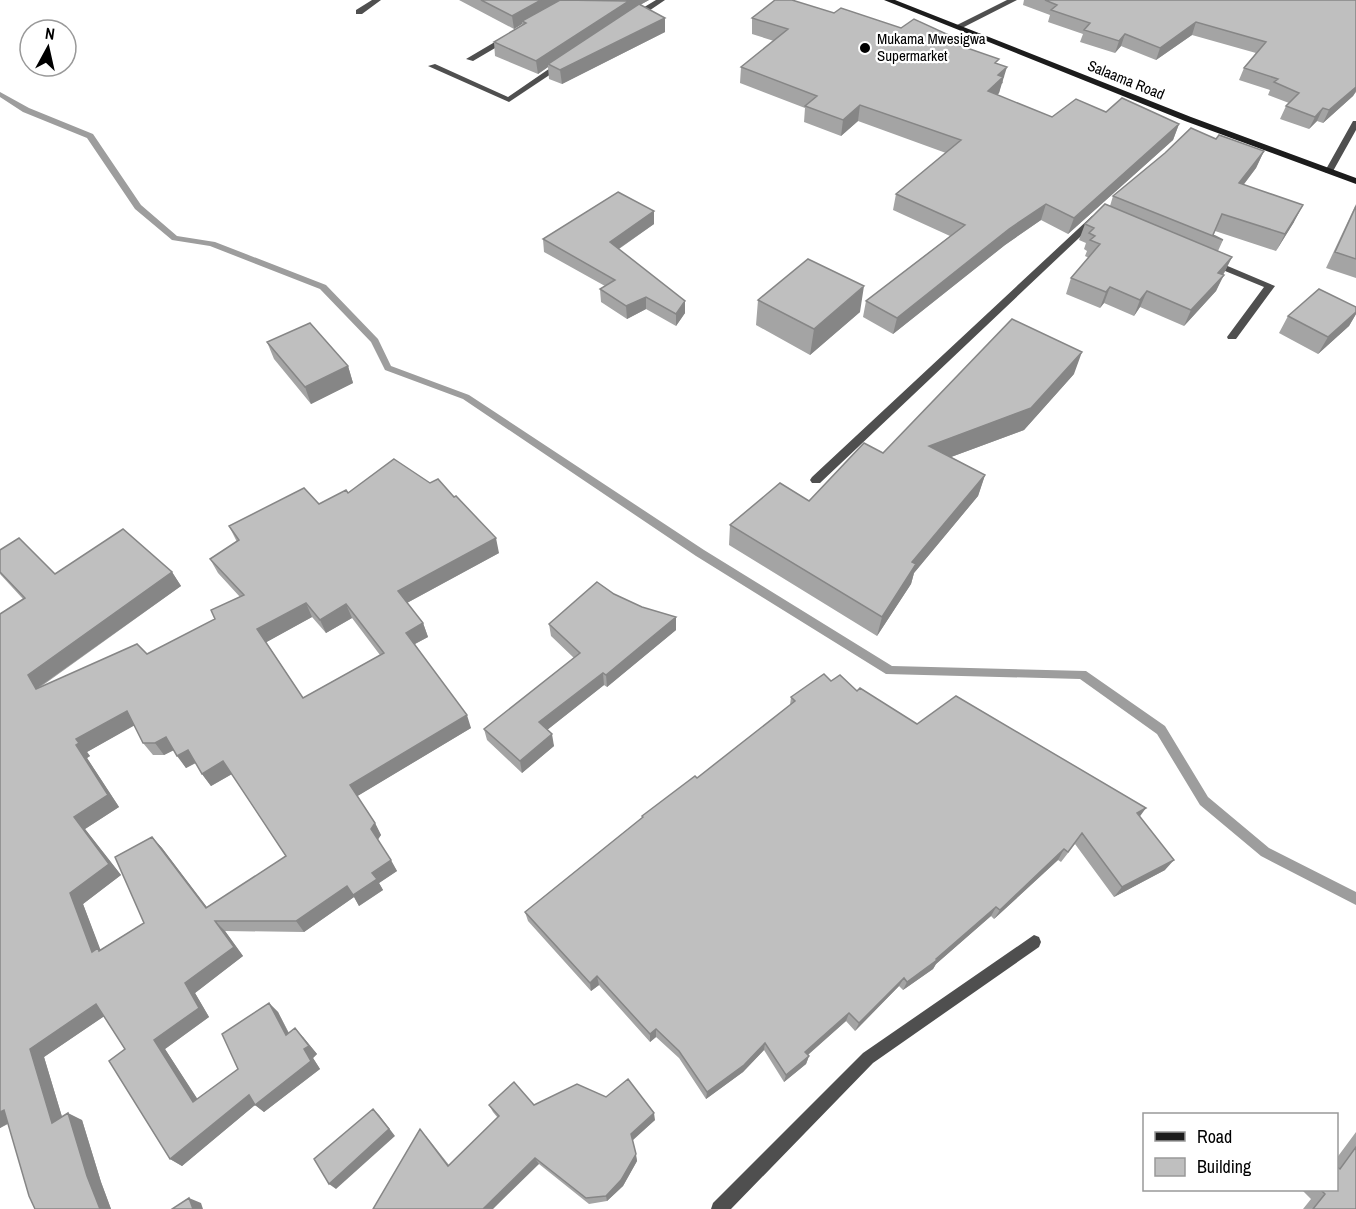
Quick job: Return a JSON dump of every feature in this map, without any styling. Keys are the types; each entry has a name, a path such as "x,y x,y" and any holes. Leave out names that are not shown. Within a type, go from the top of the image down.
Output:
{"main road":[{"name":"Salaama Road","path":"888,0 1198,123 1356,181"}],"street":[{"path":"359,12 377,0"},
{"path":"623,23 661,0"},
{"path":"957,27 1013,0"},
{"path":"470,59 518,32"},
{"path":"432,66 509,100 566,60"},
{"path":"1191,130 1198,123"},
{"path":"1329,171 1356,123"},
{"path":"816,480 1101,212 1108,220"},
{"path":"1205,260 1270,286 1232,336"},
{"path":"719,1209 868,1058 1034,942"}],"building":[{"path":"481,0 541,0 512,16"},
{"path":"560,0 629,1 536,61 494,42 526,23 522,21"},
{"path":"775,0 792,0 834,13 841,8 901,28 914,19 951,36 944,40 999,59 995,63 1007,67 998,75 1003,77 988,91 1052,117 1076,99 1106,112 1122,98 1179,124 1074,218 1046,204 1009,229 897,318 866,301 965,225 896,194 961,140 860,105 843,120 805,106 817,96 741,67 788,29 752,18"},
{"path":"1045,0 1356,0 1356,87 1329,110 1323,108 1315,117 1286,106 1299,93 1274,82 1278,79 1244,68 1266,42 1196,22 1160,48 1125,34 1119,41 1084,30 1090,23 1051,10 1057,5"},
{"path":"639,4 665,18 560,70 548,64"},
{"path":"1191,128 1216,139 1219,135 1264,151 1239,183 1303,205 1285,234 1222,214 1213,235 1223,240 1113,196"},
{"path":"618,192 654,211 610,242 685,301 676,314 646,297 626,306 600,289 615,280 543,239"},
{"path":"1105,204 1232,257 1218,273 1224,275 1191,310 1147,291 1140,300 1110,287 1106,292 1071,278 1100,244 1090,240 1095,236 1089,233 1094,228 1085,224"},
{"path":"1356,206 1356,259 1335,252"},
{"path":"808,259 864,286 814,329 758,300"},
{"path":"1319,289 1356,307 1356,312 1328,337 1288,316"},
{"path":"1012,319 1082,352 1031,408 929,446 985,475 912,562 916,564 882,617 730,525 780,483 809,501 864,443 883,453"},
{"path":"310,323 348,366 305,387 267,342"},
{"path":"394,459 430,483 438,479 496,538 398,591 423,623 406,633 467,715 350,785 375,823 371,829 391,860 372,873 377,879 353,895 347,886 296,921 215,921 234,947 185,983 199,1008 154,1040 193,1102 238,1069 222,1034 269,1003 286,1035 295,1028 309,1046 304,1049 311,1061 255,1105 249,1095 170,1159 109,1061 125,1049 96,1004 30,1049 52,1123 68,1113 87,1176 100,1209 35,1209 29,1196 4,1110 0,1112 0,614 25,598 0,572 0,550 19,538 55,574 123,529 172,572 28,675 36,689 137,644 147,654 215,619 211,610 244,595 210,559 239,540 229,526 304,488 319,504 346,490 348,493","holes":["306,603 320,620 346,604 384,653 303,698 257,629","127,711 143,743 155,743 166,737 177,756 188,750 202,774 223,761 286,856 206,908 152,837 115,857 144,923 99,951 98,948 92,952 70,893 109,864 74,817 108,795 76,745 79,743 76,739"]},
{"path":"597,582 614,594 642,607 676,617 606,675 603,673 539,722 552,734 520,761 484,729 580,653 549,624"},
{"path":"824,674 831,681 840,675 857,691 860,688 917,724 956,696 1146,808 1137,813 1174,860 1122,887 1082,833 1068,852 1064,849 1000,910 996,907 937,960 907,982 904,978 859,1023 849,1013 805,1052 809,1056 786,1075 765,1043 744,1065 707,1092 679,1051 656,1029 650,1034 597,976 590,983 525,912 642,816 695,776 697,778 795,701 791,697"},
{"path":"628,1079 654,1113 631,1134 636,1154 621,1180 606,1196 586,1198 535,1158 483,1209 373,1209 420,1129 448,1166 499,1116 489,1105 514,1082 534,1105 577,1084 606,1097"},
{"path":"373,1109 389,1129 329,1184 314,1159"},
{"path":"1356,1147 1356,1209 1313,1209 1325,1194 1322,1191 1338,1191 1338,1168 1340,1169"},
{"path":"189,1198 193,1209 172,1209"}],"waterway":[{"path":"0,94 26,110 90,136 138,207 175,238 212,244 323,287 375,341 388,368 466,397 700,553 890,671 1082,674 1161,730 1204,801 1265,852 1356,899"}],"place":[{"name":"Mukama Mwesigwa Supermarket","path":"865,48"}]}
